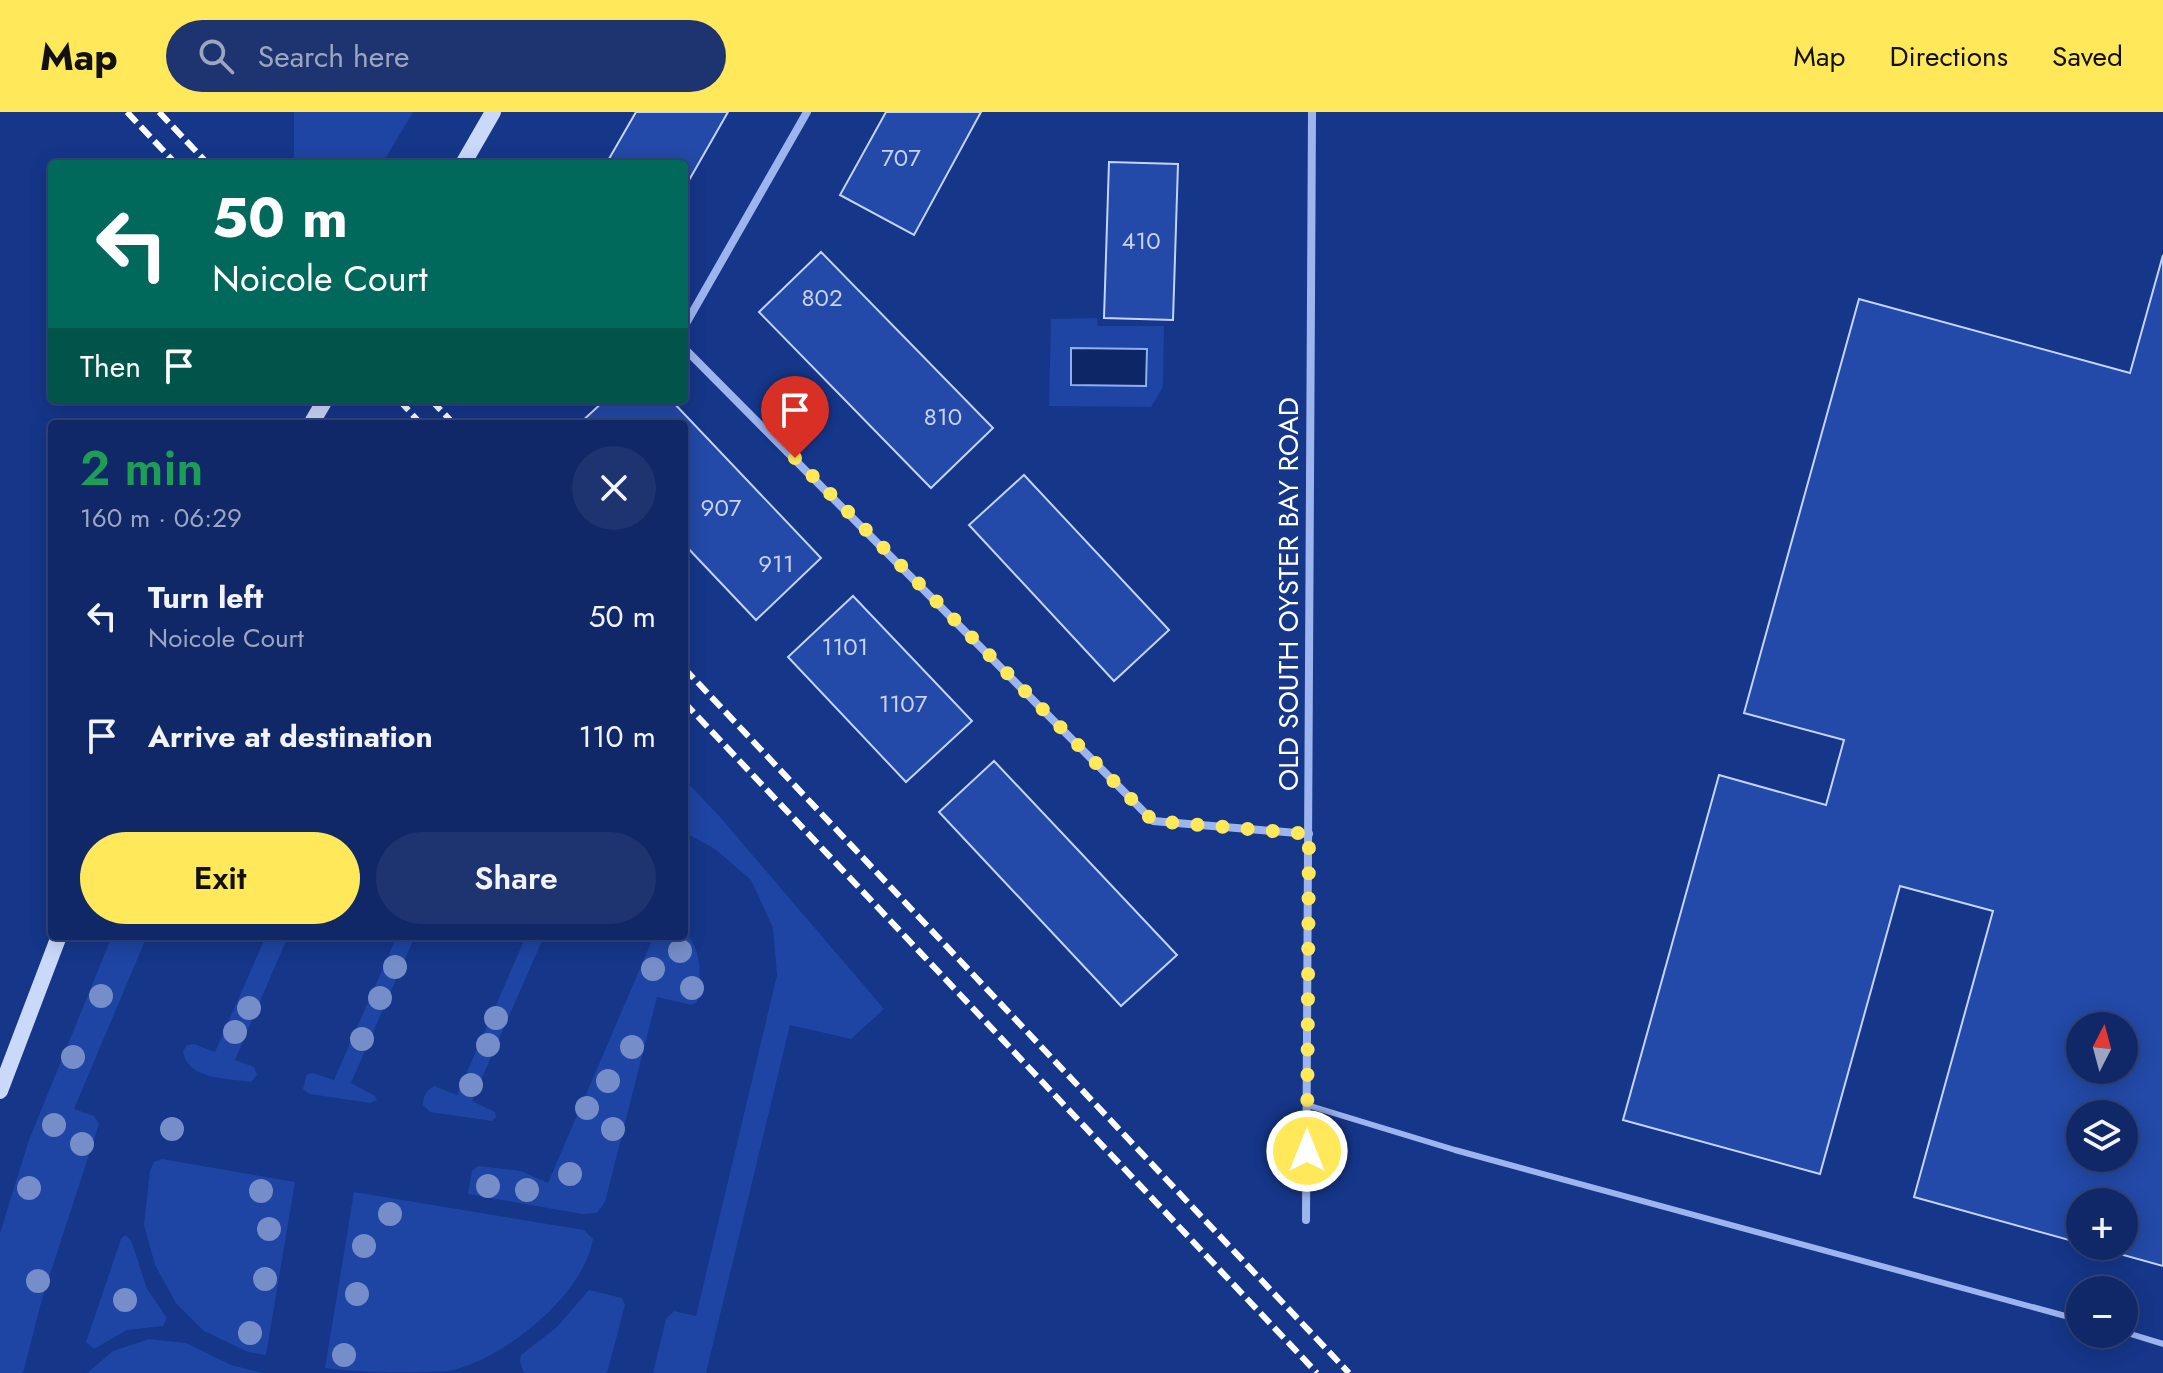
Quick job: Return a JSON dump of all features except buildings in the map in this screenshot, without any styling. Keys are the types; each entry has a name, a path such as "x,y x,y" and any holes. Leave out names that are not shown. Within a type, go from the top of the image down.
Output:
{"main road":[{"path":"465,160 493,112"},
{"path":"0,1091 57,940"}],"street":[{"path":"688,320 807,112"},
{"name":"OLD SOUTH OYSTER BAY ROAD","path":"1306,1220 1312,112"},
{"path":"688,352 1153,821 1309,834"}],"lane":[{"path":"1307,1105 1455,1150 2066,1316"},
{"path":"2138,1336 2163,1344"}],"shaded area":[{"path":"294,112 413,112 384,160 294,160"},
{"path":"1097,318 1098,326 1164,326 1163,387 1151,407 1049,406 1051,319"},
{"path":"1071,348 1147,349 1146,386 1071,385"},
{"path":"688,783 884,1009 851,1039 790,1025 706,1373 653,1373 666,1319 674,1311 696,1316 777,975 773,928 751,880 715,849 688,834"},
{"path":"688,935 698,955 697,1002 692,1005 657,997 605,1202 597,1213 582,1214 468,1194 472,1171 478,1166 521,1171 548,1183 652,940 688,940"},
{"path":"110,940 145,940 74,1109 94,1116 99,1124 42,1299 23,1373 0,1373 0,1233 29,1140"},
{"path":"264,940 286,940 235,1060 254,1067 257,1075 251,1082 210,1076 192,1068 183,1051 187,1045 194,1044 215,1052"},
{"path":"395,940 413,940 351,1083 377,1100 370,1103 310,1094 303,1089 307,1074 334,1080"},
{"path":"524,940 542,940 472,1101 495,1112 496,1117 492,1121 430,1112 423,1105 426,1094 434,1086 457,1095"},
{"path":"162,1159 295,1182 266,1355 248,1352 204,1331 176,1303 155,1265 144,1225 150,1171 154,1162"},
{"path":"354,1192 584,1230 593,1239 574,1282 558,1302 538,1322 493,1354 449,1371 387,1372 325,1368"},
{"path":"125,1235 131,1240 147,1289 167,1318 163,1326 127,1330 94,1349 86,1342"},
{"path":"589,1290 622,1298 625,1305 607,1373 524,1373 521,1355 557,1327"},
{"path":"149,1339 186,1343 231,1365 263,1373 87,1373 113,1351"}],"railway":[{"path":"127,112 172,160"},
{"path":"159,112 204,160"},
{"path":"403,404 417,420"},
{"path":"435,404 450,420"},
{"path":"688,672 1349,1373"},
{"path":"688,706 1317,1373"}],"route":[{"path":"795,458 1153,821 1309,834 1307,1151"}]}
